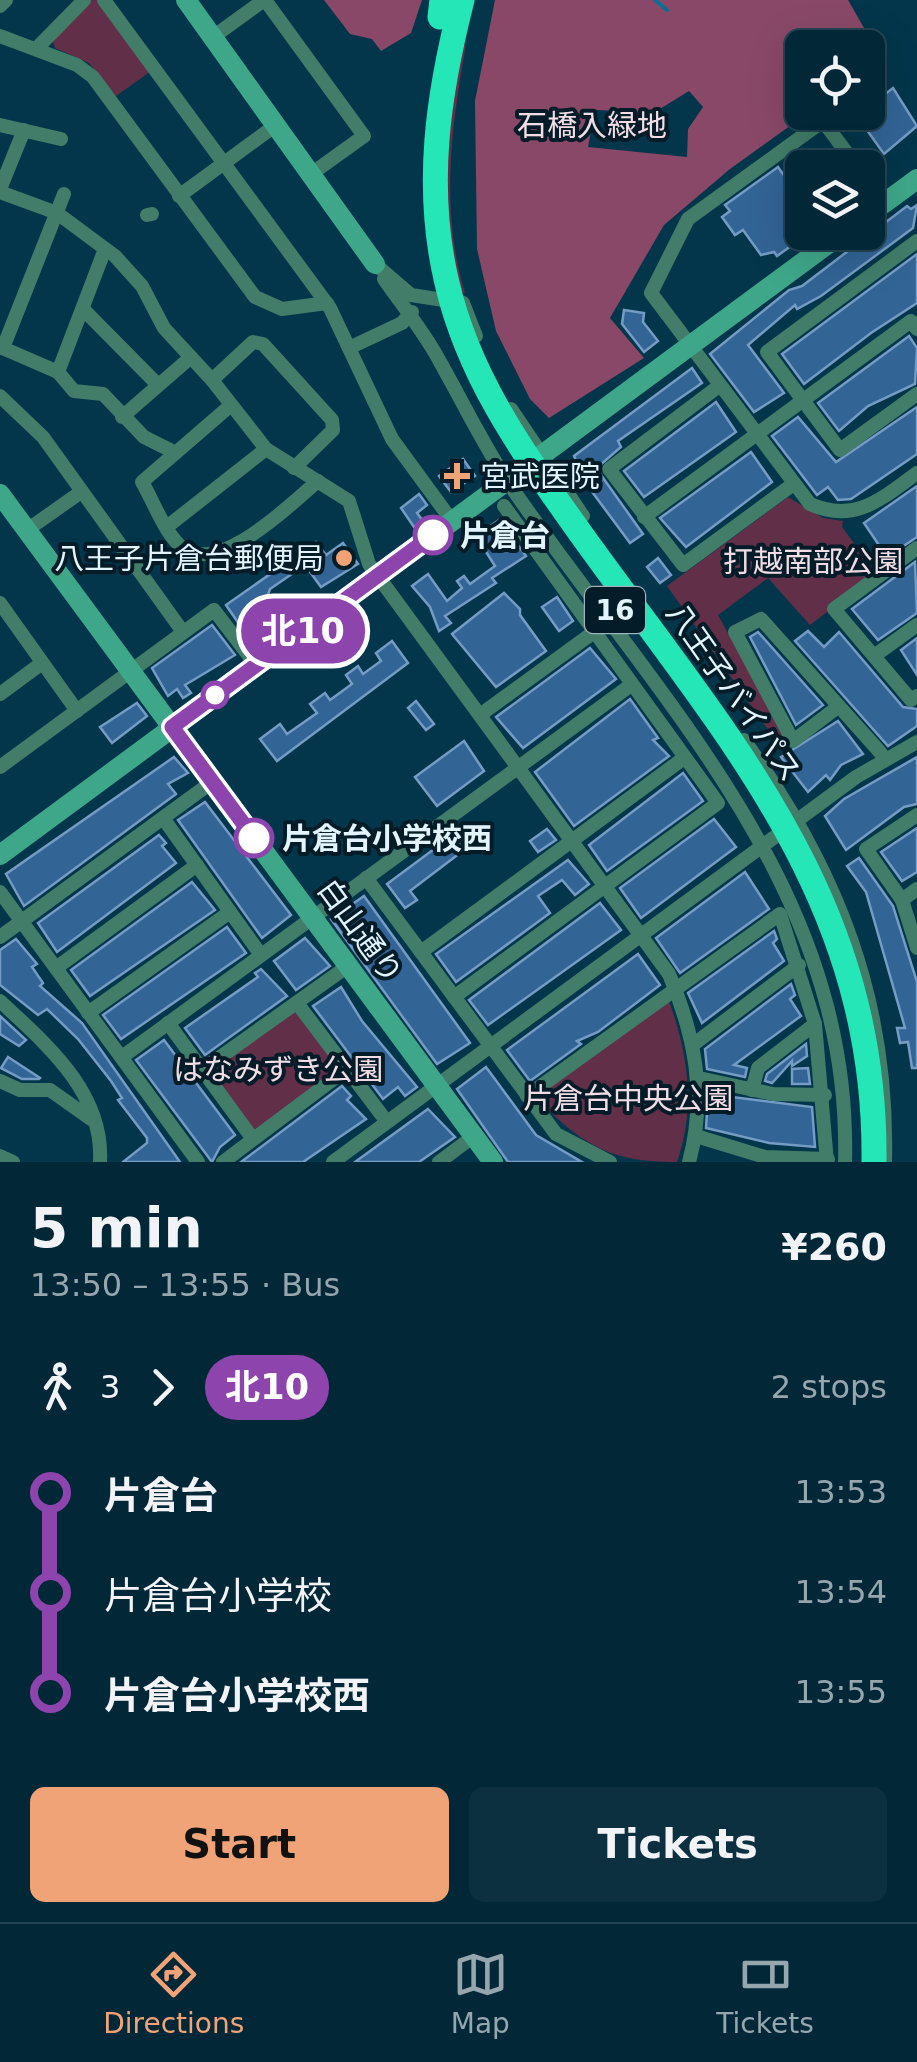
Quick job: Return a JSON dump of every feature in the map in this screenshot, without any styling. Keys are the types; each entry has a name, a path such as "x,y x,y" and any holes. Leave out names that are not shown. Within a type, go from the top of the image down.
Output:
{"highway":[{"name":"八王子バイパス","path":"462,0 438,114 434,182 442,261 467,348 520,448 758,781 808,866 842,947 858,1005 873,1103 874,1162"},
{"name":"八王子バイパス","path":"443,6 422,112 418,194 430,286 451,352 506,456 744,790 794,874 826,951 845,1024 854,1086 857,1162"}],"street":[{"path":"0,6 6,0"},
{"path":"36,49 84,0"},
{"path":"104,0 327,304 392,439 452,521"},
{"path":"186,0 375,264 438,356 509,479 564,562 765,844 801,919 823,984 840,1070 845,1162"},
{"path":"213,37 264,0 364,136 312,174"},
{"path":"0,36 77,65 92,77 255,297 282,309 327,304"},
{"path":"844,150 823,122 688,219 651,293 810,504 842,514 871,507 914,481"},
{"path":"0,125 61,139"},
{"path":"179,196 276,125"},
{"path":"24,130 0,190 57,213 105,248 142,286 164,328 212,380 266,449 338,491 356,511 365,556 378,576 641,934 676,990 694,1044 698,1078 696,1136 689,1162"},
{"path":"885,202 917,179"},
{"path":"64,194 2,348 58,372 74,391 103,394 144,437 174,452"},
{"path":"917,241 767,352 840,450 917,394"},
{"path":"58,372 105,248"},
{"path":"0,854 820,250"},
{"path":"375,264 418,297 460,302 504,395 540,457 797,820 828,878 862,970 881,1059 885,1162"},
{"path":"348,348 410,317 418,297"},
{"path":"83,309 158,386"},
{"path":"644,517 911,321 917,329"},
{"path":"212,380 252,342 264,344 332,420 333,430 294,468"},
{"path":"122,418 190,357"},
{"path":"719,386 609,469 644,517 683,565 792,485"},
{"path":"0,396 43,437 184,632"},
{"path":"231,405 142,482 182,548 198,554 228,549 318,481"},
{"path":"168,526 266,449"},
{"path":"27,530 81,492"},
{"name":"白山通り","path":"0,494 494,1162"},
{"path":"454,996 718,802 504,506"},
{"path":"917,548 834,609 911,700 917,696"},
{"path":"550,571 564,562"},
{"path":"0,766 214,610 256,665"},
{"path":"3,614 77,711"},
{"path":"839,706 793,742 735,632 762,619 839,706 885,759"},
{"path":"874,656 917,625"},
{"path":"480,715 594,632"},
{"path":"0,694 42,663"},
{"path":"122,1057 631,685"},
{"path":"333,1162 797,820 885,759 917,742"},
{"path":"421,952 684,758"},
{"path":"0,937 212,782"},
{"path":"917,815 866,849 902,900 917,948"},
{"path":"163,818 261,955"},
{"path":"56,968 196,865"},
{"path":"366,878 556,1134 610,1162"},
{"path":"902,900 917,889"},
{"path":"0,892 198,1162"},
{"path":"88,1013 230,912"},
{"path":"527,1096 780,914 816,1024 828,1160 765,1157 696,1136"},
{"path":"202,1070 348,966"},
{"path":"694,1044 799,966"},
{"path":"0,1001 74,1074 92,1119 100,1162"},
{"path":"296,1003 387,1122"},
{"path":"168,1023 253,1140"},
{"path":"752,1090 758,1068 816,1024"},
{"path":"223,1162 347,1069"},
{"path":"698,1078 752,1090 825,1095"},
{"path":"0,1081 20,1090 50,1090 92,1119"},
{"path":"439,1162 474,1136"},
{"path":"0,1156 13,1162"}],"green space":[{"path":"91,0 103,0 154,69 116,96 89,63 55,48 52,39"},
{"path":"324,0 422,0 411,33 381,51 372,39 350,34"},
{"name":"石橋入緑地","path":"495,0 848,0 865,30 785,30 785,130 730,169 664,225 610,318 644,358 549,418 530,399 496,331 477,249 475,101","holes":["689,91 703,107 688,129 687,157 588,147 595,110 655,112"]},
{"path":"458,43 466,45 452,138 450,200 465,293 459,292 441,194"},
{"name":"打越南部公園","path":"788,497 823,518 843,521 842,527 877,574 810,625 768,578 718,615 783,733 787,744 781,748 667,586"},
{"name":"片倉台中央公園","path":"669,1001 685,1061 688,1101 677,1162 632,1159 598,1148 535,1097"},
{"name":"はなみずき公園","path":"294,1010 340,1069 254,1133 210,1072"}],"building":[{"path":"893,88 917,126 885,153 867,130 885,130 885,94"},
{"path":"778,167 785,177 785,250 777,256 774,252 761,255 743,230 735,235 722,217 730,211 725,205"},
{"path":"917,205 913,228 885,249 885,223 907,206 911,209"},
{"path":"849,250 883,250 821,296 797,309 795,305 748,345 784,393 754,412 710,354 789,290 802,286"},
{"path":"917,254 917,303 804,384 782,354"},
{"path":"624,310 644,313 643,322 658,341 644,352 622,324"},
{"path":"909,336 917,348 915,384 868,406 839,431 818,403"},
{"path":"692,368 702,383 618,441 621,447 599,466 601,475 643,534 630,543 587,485 574,456"},
{"path":"716,402 736,432 644,497 624,471"},
{"path":"917,407 917,454 851,499 838,500 828,487 817,495 772,436 798,417 836,462"},
{"path":"751,452 772,482 686,547 660,518"},
{"name":"宮武医院","path":"463,459 475,476 451,492 439,476"},
{"path":"917,486 917,537 887,557 864,523"},
{"path":"419,494 427,505 417,513 423,521 414,527 401,508"},
{"path":"499,520 526,556 492,578 496,583 445,616 451,623 439,631 430,607 412,586 428,574 447,601 462,588 457,581 464,576 470,584 495,566 476,536"},
{"path":"316,542 326,555 343,543 358,564 321,587 305,565 270,589 268,595 283,615 250,640 226,605"},
{"path":"658,558 671,575 660,583 647,567"},
{"path":"915,562 917,613 878,640 852,609"},
{"path":"504,593 520,609 520,615 546,651 496,687 452,634"},
{"path":"557,597 573,621 559,631 542,607"},
{"path":"212,625 235,655 185,685 191,693 183,698 177,689 168,696 152,668"},
{"path":"808,631 824,647 839,632 903,707 917,709 917,726 888,746 795,641"},
{"path":"758,632 823,705 796,725 750,637"},
{"path":"917,638 917,675 901,650"},
{"path":"392,641 408,663 277,761 260,739 280,724 287,734 317,713 310,704 325,693 330,700 352,684 346,675 358,666 363,674 381,661 376,653"},
{"path":"590,648 616,679 523,748 496,717"},
{"path":"630,699 658,738 653,740 669,756 574,826 535,772"},
{"path":"416,701 434,724 426,730 408,708"},
{"path":"137,703 147,716 112,743 100,727"},
{"path":"838,721 863,754 841,765 830,780 826,775 808,792 781,757"},
{"path":"464,741 484,771 437,806 415,777"},
{"path":"174,757 188,773 168,784 176,794 24,906 6,874"},
{"path":"917,757 917,804 904,807 846,850 825,816 844,799"},
{"path":"683,773 703,801 607,871 589,845"},
{"path":"205,802 291,915 262,938 178,820"},
{"path":"714,819 736,847 641,918 620,888"},
{"path":"917,828 917,872 902,881 881,852"},
{"path":"547,829 556,840 538,852 530,841"},
{"path":"159,835 166,843 162,846 176,863 57,952 38,923"},
{"path":"453,835 464,850 410,891 417,900 405,908 387,884"},
{"path":"859,858 893,906 917,982 917,1068 912,1068 908,1042 900,1043 897,1028 905,1028 866,892 847,866"},
{"path":"568,860 589,884 575,895 562,880 538,896 550,913 456,982 436,954"},
{"path":"745,872 769,909 680,973 656,938"},
{"path":"192,882 215,910 90,996 71,970"},
{"path":"364,896 470,1043 437,1064 331,919"},
{"path":"600,903 621,930 488,1025 469,1000"},
{"path":"227,927 246,953 121,1039 103,1015"},
{"path":"774,931 777,939 773,943 784,961 702,1023 688,993"},
{"path":"305,938 330,966 296,990 274,961"},
{"path":"16,939 37,964 32,967 43,983 40,986 82,1023 180,1162 123,1162 147,1143 147,1138 118,1100 122,1098 111,1081 78,1039 47,1009 38,1015 0,985 0,950"},
{"path":"638,954 660,985 598,1032 577,1041 581,1044 530,1081 507,1050"},
{"path":"261,969 287,996 205,1055 185,1028 258,977 255,973"},
{"path":"791,984 795,995 790,999 801,1016 734,1065 747,1068 745,1077 707,1069 705,1049"},
{"path":"341,987 362,1021 417,1087 405,1096 398,1087 383,1099 313,1006"},
{"path":"0,1016 26,1040 19,1046 0,1034"},
{"path":"164,1040 235,1135 220,1147 212,1162 136,1060"},
{"path":"806,1044 807,1056 792,1066 792,1061 772,1083 765,1081 767,1074"},
{"path":"8,1057 40,1078 22,1079 1,1068"},
{"path":"486,1067 536,1135 582,1162 508,1162 457,1089"},
{"path":"808,1068 810,1084 792,1084 792,1069"},
{"path":"342,1086 351,1096 347,1100 366,1119 303,1162 241,1162"},
{"path":"708,1094 812,1107 815,1147 769,1143 706,1128"},
{"path":"428,1109 455,1137 419,1162 355,1162"}],"waterway":[{"path":"655,0 667,10"}],"bus line":[{"name":"北10","path":"254,838 172,727 433,535"}],"place":[{"name":"宮武医院","path":"457,476"},
{"name":"片倉台","path":"433,535"},
{"name":"八王子片倉台郵便局","path":"344,558"},
{"name":"片倉台小学校西","path":"254,838"}]}
